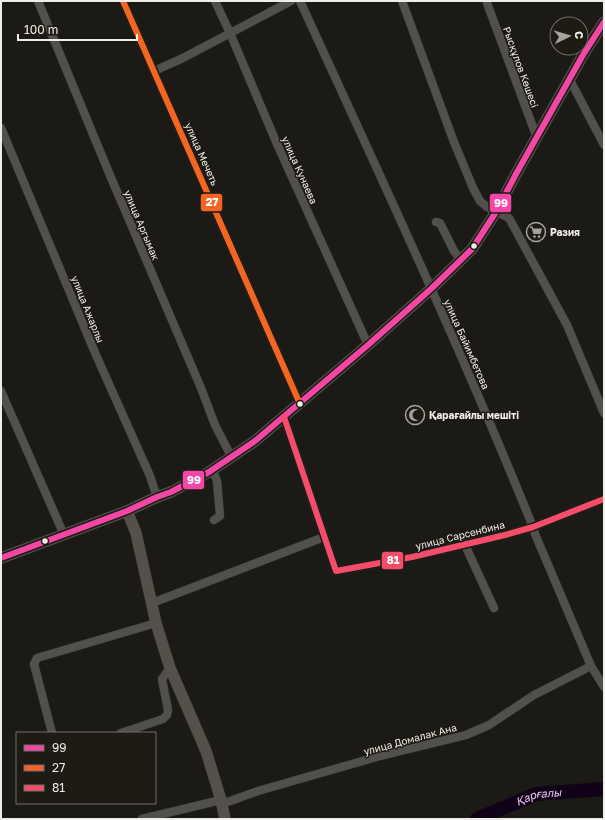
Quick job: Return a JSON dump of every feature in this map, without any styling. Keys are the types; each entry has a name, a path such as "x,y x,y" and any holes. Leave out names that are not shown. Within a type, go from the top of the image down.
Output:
{"street":[{"name":"улица Аргымак","path":"38,1 216,425 231,456"},
{"name":"улица Мечеть","path":"123,1 300,404"},
{"name":"улица Кунаева","path":"215,1 368,345"},
{"path":"154,71 183,58 292,1"},
{"name":"улица Байимбетова","path":"300,1 432,288 494,430 533,527 534,534 591,666 604,687"},
{"path":"402,1 454,142 473,188 480,202 509,218 567,325 604,413"},
{"name":"Рысқұлов Көшесі","path":"487,3 536,138"},
{"path":"1,558 127,511 171,492 212,469 255,441 368,345 432,288 472,249 496,212 583,55 604,22"},
{"path":"570,80 604,145"},
{"name":"улица Ажарлы","path":"1,128 96,355 150,476 157,497"},
{"path":"436,222 440,223 454,251 461,260"},
{"path":"1,390 64,535"},
{"name":"улица Сарсенбина","path":"284,417 336,571 412,557 533,527 604,499"},
{"path":"212,469 216,481 220,516 214,520"},
{"path":"127,511 136,533 156,622 170,668 206,751 222,802 225,819"},
{"path":"152,603 324,537"},
{"path":"465,545 494,608"},
{"path":"52,732 34,664 37,658 156,622"},
{"name":"улица Домалак Ана","path":"142,819 222,802 380,756 466,734 489,725 534,695 591,666"},
{"path":"124,732 163,719 167,715 168,710 162,679 170,668"}],"waterway":[{"name":"Қарғалы","path":"477,819 536,794 604,789"}],"transit line":[{"name":"27","path":"123,1 300,404"},
{"name":"99","path":"1,558 127,511 171,492 209,472 255,441 368,345 432,288 472,249 496,212 583,55 604,22"},
{"name":"81","path":"284,417 336,571 412,557 505,535 533,527 604,499"}],"place":[{"name":"Разия","path":"536,232"},
{"name":"Қарағайлы мешіті","path":"415,415"}]}
